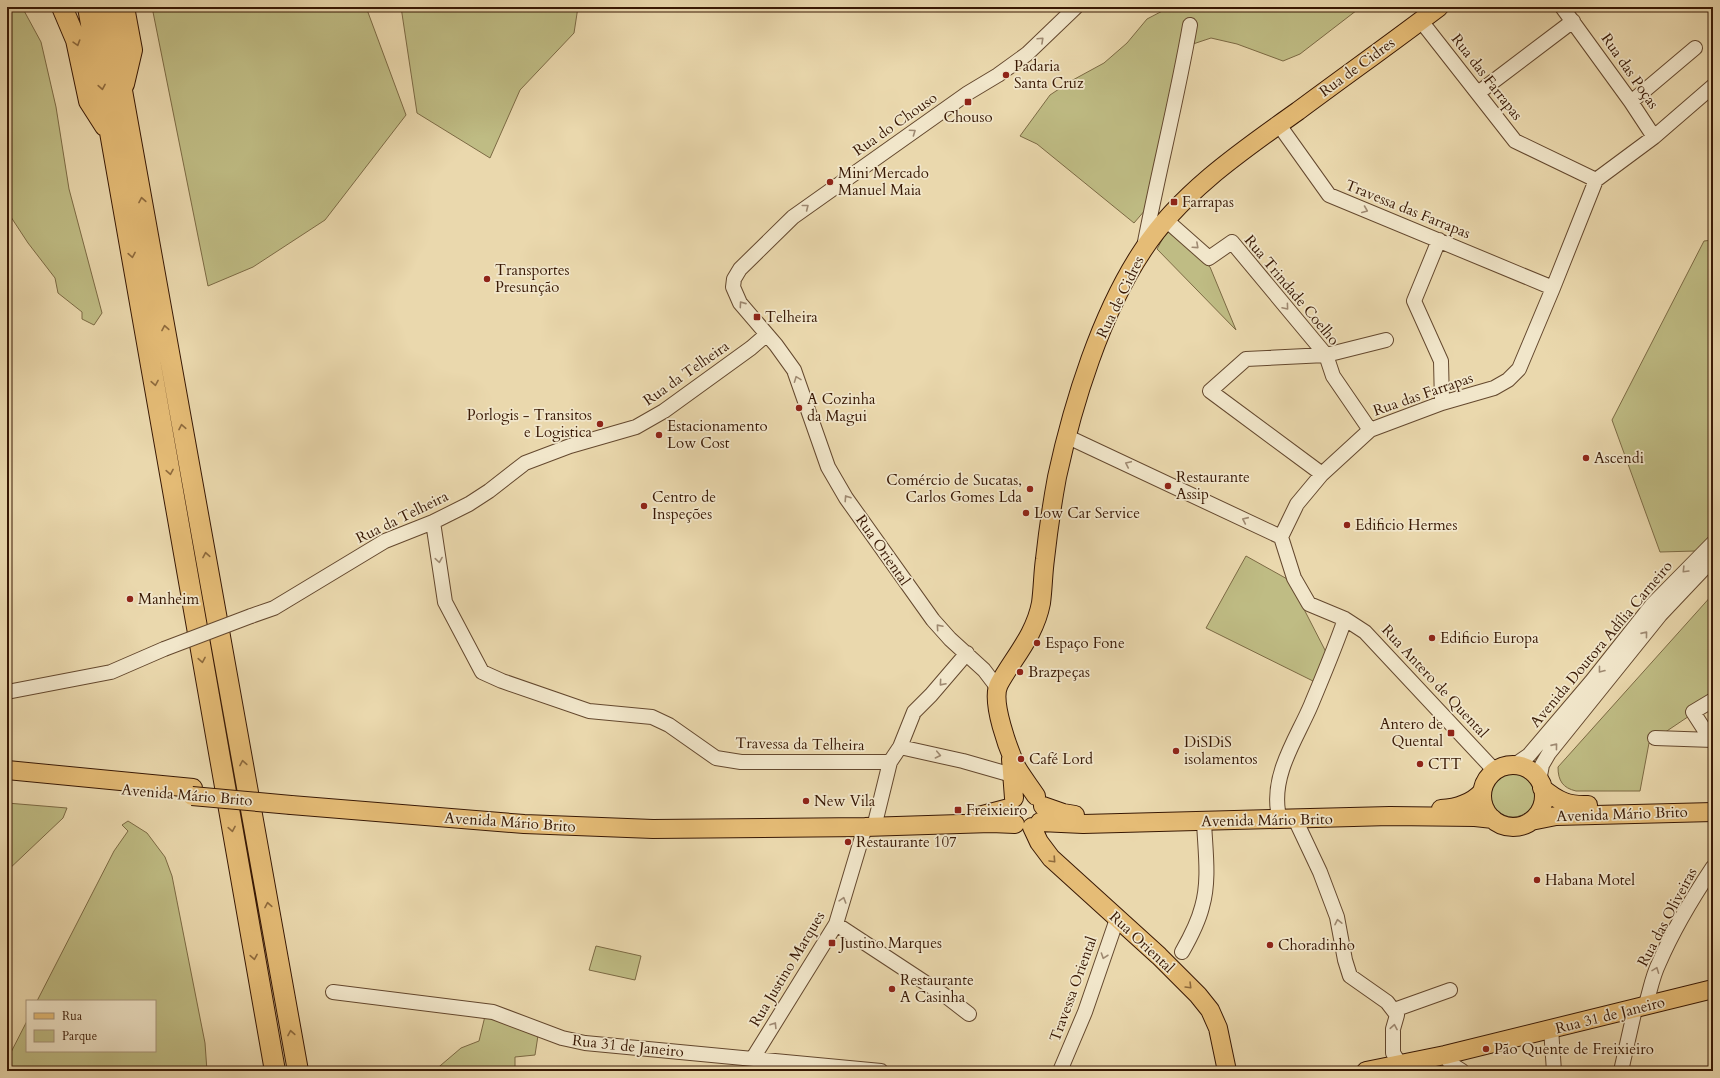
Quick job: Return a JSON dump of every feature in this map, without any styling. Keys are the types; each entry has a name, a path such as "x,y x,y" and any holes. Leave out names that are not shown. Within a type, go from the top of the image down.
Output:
{"highway":[{"path":"62,7 77,44 89,101 111,134"},
{"path":"88,7 274,1071"},
{"path":"107,7 298,1071"},
{"path":"118,7 126,48 121,82"},
{"path":"121,82 132,50 124,7"}],"main road":[{"name":"Rua de Cidres","path":"997,687 1017,658 1037,619 1057,477 1081,388 1104,326 1127,275 1143,249 1166,220 1184,201 1221,169 1439,7"},
{"name":"Rua Oriental","path":"997,687 998,711 1011,755 1018,770 1027,812"},
{"name":"Rua Oriental","path":"1011,755 1012,775 1039,842 1051,858 1159,956 1198,995 1210,1010 1218,1028 1227,1071"},
{"path":"1505,766 1513,766 1526,768 1535,774 1543,793 1542,804 1538,814 1531,821 1523,825 1513,827 1504,826 1488,814 1483,806 1482,792 1488,778 1495,770 1505,766"},
{"name":"Avenida Mário Brito","path":"7,770 192,792"},
{"name":"Avenida Mário Brito","path":"7,778 192,792 524,824 624,828 871,823 975,823 1027,812 1084,815 1450,808 1472,802 1482,792"},
{"name":"Avenida Mário Brito","path":"1540,784 1552,796 1566,804 1576,806 1713,803"},
{"name":"Avenida Mário Brito","path":"1027,812 1083,824 1390,816 1476,817 1493,819"},
{"name":"Avenida Mário Brito","path":"1531,821 1556,816 1713,812"},
{"name":"Rua 31 de Janeiro","path":"1366,1071 1445,1055 1713,990"}],"street":[{"name":"Rua do Chouso","path":"766,335 740,303 733,287 734,279 748,261 774,234 808,205 1027,54 1076,7"},
{"name":"Rua das Poças","path":"1562,7 1654,136"},
{"name":"Rua das Farrapas","path":"1281,537 1297,504 1322,474 1370,430 1442,403 1494,388 1508,380 1519,369 1596,180 1515,141 1421,21"},
{"path":"1478,93 1573,21"},
{"path":"1143,249 1155,190 1179,89 1190,25"},
{"path":"1631,102 1695,48"},
{"path":"1596,180 1654,136 1713,86"},
{"name":"Travessa das Farrapas","path":"1279,125 1329,195 1553,288"},
{"name":"Rua Trindade Coelho","path":"1166,220 1209,258 1232,242 1326,355 1333,376 1370,430"},
{"path":"1439,240 1414,301 1441,361 1442,403"},
{"name":"Rua da Telheira","path":"7,692 111,672 164,649 274,608 385,541 433,522 489,491 525,463 570,446 636,427 664,411 751,348 766,335"},
{"name":"Rua Oriental","path":"766,335 794,370 825,460 846,498 933,620 950,639 984,670 997,687"},
{"path":"1322,474 1210,392 1246,359 1326,355 1386,340"},
{"path":"1068,436 1281,537 1294,578 1309,604 1345,619 1311,706 1286,760 1278,786 1276,801 1278,811"},
{"name":"Travessa da Telheira","path":"433,522 445,602 482,672 589,711 652,717 669,725 716,758 740,762 890,762"},
{"name":"Avenida Doutora Adília Carneiro","path":"1513,766 1529,755 1591,682 1652,605 1713,543"},
{"name":"Avenida Doutora Adília Carneiro","path":"1540,784 1542,765 1549,753 1660,615 1713,559"},
{"name":"Rua Antero de Quental","path":"1345,619 1365,632 1495,770"},
{"name":"Rua Justino Marques","path":"753,1058 836,924 871,823 890,762 900,747 914,712 967,654"},
{"path":"1712,740 1693,712 1713,700"},
{"path":"1655,738 1712,740"},
{"path":"900,747 962,761 1012,775"},
{"path":"1295,819 1320,872 1337,916 1345,960 1350,976 1387,1002 1397,1015 1393,1029 1393,1054 1400,1064"},
{"path":"1182,952 1192,935 1203,907 1206,875 1204,821"},
{"name":"Rua das Oliveiras","path":"1621,1071 1640,1008 1659,962 1713,866"},
{"name":"Travessa Oriental","path":"1060,1071 1085,1012 1117,919"},
{"path":"836,924 947,997 969,1014"},
{"path":"1394,1010 1450,990"},
{"name":"Rua 31 de Janeiro","path":"333,992 493,1012 562,1038 584,1043 881,1071"},
{"path":"1551,1029 1554,1071"},
{"path":"1445,1055 1451,1064 1462,1071"}],"green space":[{"path":"7,7 22,7 41,42 56,107 69,189 102,313 94,325 82,319 82,312 58,293 55,278 28,243 7,211"},
{"path":"152,7 366,7 406,115 325,220 253,267 208,286"},
{"path":"401,7 578,7 574,33 520,90 490,158 417,113"},
{"path":"1170,7 1287,7 1301,10 1306,7 1361,7 1300,54 1283,61 1237,44 1211,38 1193,44 1152,202 1134,223 1037,144 1020,136 1050,95 1071,81 1104,63 1127,43 1147,19"},
{"path":"1167,231 1210,267 1236,330 1157,249"},
{"path":"1713,240 1713,534 1696,551 1660,552 1612,420 1704,241"},
{"path":"1246,556 1289,580 1327,654 1317,683 1206,628"},
{"path":"1713,594 1713,700 1649,743 1640,791 1576,791 1565,786 1560,780 1558,767"},
{"path":"1509,773 1517,773 1522,774 1529,779 1534,786 1534,804 1529,811 1522,816 1509,817 1501,814 1494,807 1491,799 1491,791 1494,783 1501,776"},
{"path":"7,803 67,808 63,818 7,871"},
{"path":"128,821 147,833 165,857 172,876 205,1043 207,1071 7,1071 7,1060 26,1023 26,1052 156,1052 156,1000 38,1000 114,851 128,831 122,825"},
{"path":"596,946 641,956 635,980 589,970"},
{"path":"485,1016 539,1029 535,1055 515,1057 515,1071 434,1071 461,1048 479,1041"}],"place":[{"name":"Padaria Santa Cruz","path":"1006,75"},
{"name":"Chouso","path":"968,102"},
{"name":"Mini Mercado Manuel Maia","path":"830,182"},
{"name":"Farrapas","path":"1174,202"},
{"name":"Transportes Presunção","path":"487,279"},
{"name":"Telheira","path":"757,317"},
{"name":"A Cozinha da Magui","path":"799,408"},
{"name":"Porlogis - Transitos e Logistica","path":"600,424"},
{"name":"Estacionamento Low Cost","path":"659,435"},
{"name":"Ascendi","path":"1586,458"},
{"name":"Restaurante Assip","path":"1168,486"},
{"name":"Comércio de Sucatas, Carlos Gomes Lda","path":"1030,489"},
{"name":"Centro de Inspeções","path":"644,506"},
{"name":"Low Car Service","path":"1026,513"},
{"name":"Edificio Hermes","path":"1347,525"},
{"name":"Manheim","path":"130,599"},
{"name":"Edificio Europa","path":"1432,638"},
{"name":"Espaço Fone","path":"1037,643"},
{"name":"Brazpeças","path":"1020,672"},
{"name":"Antero de Quental","path":"1451,733"},
{"name":"DiSDiS isolamentos","path":"1176,751"},
{"name":"Café Lord","path":"1021,759"},
{"name":"CTT","path":"1420,764"},
{"name":"New Vila","path":"806,801"},
{"name":"Freixieiro","path":"958,810"},
{"name":"Restaurante 107","path":"848,842"},
{"name":"Habana Motel","path":"1537,880"},
{"name":"Justino Marques","path":"832,943"},
{"name":"Choradinho","path":"1270,945"},
{"name":"Restaurante A Casinha","path":"892,989"},
{"name":"Pão Quente de Freixieiro","path":"1486,1049"}]}
